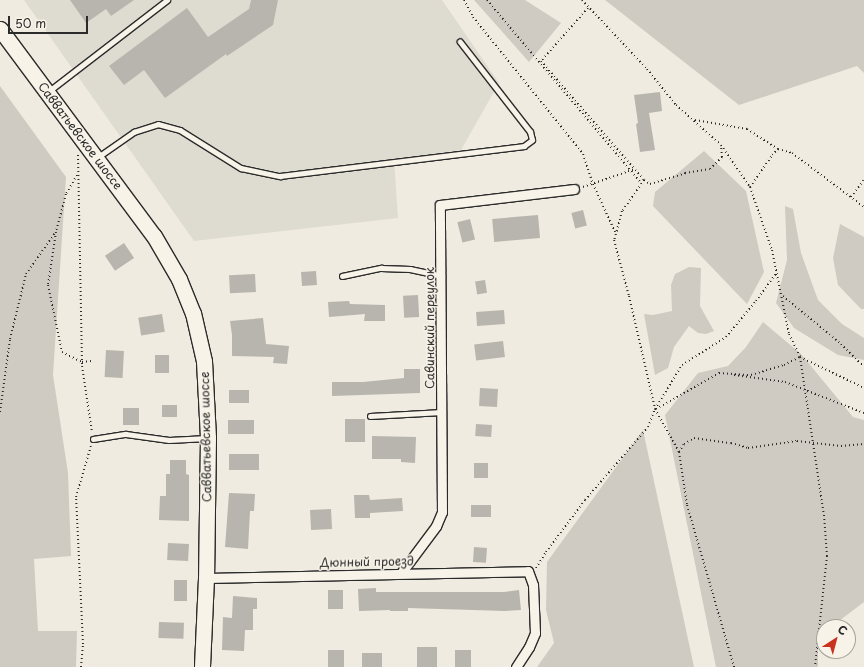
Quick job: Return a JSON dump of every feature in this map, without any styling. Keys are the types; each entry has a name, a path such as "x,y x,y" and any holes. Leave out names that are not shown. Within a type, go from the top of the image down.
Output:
{"main road":[{"name":"Савватьевское шоссе","path":"0,29 161,246 187,296 197,325 204,361 208,438 206,578 202,667"}],"street":[{"name":"Савинский переулок","path":"401,573 436,526 442,512 442,276 440,205 574,189"},
{"name":"Дюнный проезд","path":"206,578 401,573 528,572"},
{"path":"516,667 530,647 535,633 533,585 528,572"}],"lane":[{"path":"47,92 167,0"},
{"path":"96,158 134,132 158,124 180,130 241,168 280,176 524,146 532,140 530,132 460,42"},
{"path":"342,276 381,268 410,269 442,276"},
{"path":"370,416 442,412"},
{"path":"93,439 126,434 169,440 208,438"}],"path":[{"path":"464,0 473,17 583,154 593,184 616,233"},
{"path":"487,0 641,183"},
{"path":"582,0 647,69 676,105 721,145 750,187 772,250 789,334 800,357 824,515 828,556 815,667"},
{"path":"588,8 541,61 644,180 650,184 685,173 710,169 722,157 721,145"},
{"path":"693,119 748,129 778,149 792,153 864,207"},
{"path":"750,187 772,155 778,149"},
{"path":"78,153 82,362 93,439 76,497 82,644 81,667"},
{"path":"574,189 635,169"},
{"path":"78,174 66,194 56,232 48,285 62,352 82,362 91,361"},
{"path":"644,180 622,211 614,240 629,296 655,409 679,452 687,505 734,667"},
{"path":"851,197 864,180"},
{"path":"0,412 10,339 26,274 56,232"},
{"path":"528,572 537,568 546,552 585,500 648,427 655,409 682,365 726,337 777,272"},
{"path":"782,295 841,344 861,364 864,364"},
{"path":"655,409 719,373 751,375 784,365 800,357"},
{"path":"800,357 864,388"},
{"path":"719,373 785,382 864,412"},
{"path":"679,452 684,444 694,438 731,443 748,448 797,441 841,446 864,444"}],"shaded area":[{"path":"24,0 442,0 499,83 461,150 394,160 398,218 194,241"},
{"path":"474,0 525,0 561,23 529,62"},
{"path":"605,0 864,0 864,73 857,66 739,105"},
{"path":"0,86 66,177 53,375 68,473 71,556 34,559 38,631 77,631 76,667 0,667"},
{"path":"704,151 746,191 764,272 747,304 653,206 655,192"},
{"path":"785,206 793,209 801,253 818,300 842,324 864,338 864,360 838,355 794,328 776,303 787,260"},
{"path":"840,224 864,237 864,309 861,309 838,285 833,258"},
{"path":"689,267 701,268 700,306 714,331 706,334 698,333 689,326 674,347 668,368 655,375 644,314 653,315 672,311 671,285 675,274"},
{"path":"763,322 801,354 853,417 864,420 864,602 842,619 816,619 816,659 818,659 818,667 716,667 665,415 698,373 728,366 746,347"},
{"path":"643,430 694,667 537,667 554,643 546,610 547,562"}],"building":[{"path":"70,0 134,0 111,16 106,9 86,23"},
{"path":"251,0 278,0 273,25 227,56 226,54 165,98 144,70 124,85 109,66 187,8 208,37 249,9"},
{"path":"660,92 662,111 649,113 655,150 640,152 634,95"},
{"path":"583,210 587,226 575,228 571,213"},
{"path":"538,215 540,238 494,242 492,219"},
{"path":"470,219 475,239 462,243 457,222"},
{"path":"124,243 134,258 115,271 105,256"},
{"path":"316,271 317,285 302,286 301,272"},
{"path":"255,274 256,292 230,293 229,275"},
{"path":"485,280 487,293 477,294 475,282"},
{"path":"418,295 419,317 404,318 403,296"},
{"path":"349,301 350,304 385,305 385,321 364,321 365,314 329,317 328,302"},
{"path":"504,310 505,324 477,326 476,312"},
{"path":"162,314 165,332 141,336 138,318"},
{"path":"263,318 266,344 289,346 287,364 273,363 274,357 232,356 230,321"},
{"path":"503,341 505,357 476,360 474,345"},
{"path":"106,350 124,351 123,378 105,377"},
{"path":"155,355 169,355 169,373 155,373"},
{"path":"404,369 420,369 420,393 332,396 332,382 363,382 404,378"},
{"path":"480,388 498,389 497,407 479,406"},
{"path":"229,390 249,390 249,403 229,403"},
{"path":"162,405 177,405 177,417 162,417"},
{"path":"123,408 139,408 139,425 123,425"},
{"path":"345,419 365,419 365,442 345,442"},
{"path":"228,420 254,420 254,434 228,434"},
{"path":"476,424 492,425 491,437 475,436"},
{"path":"372,436 416,437 415,463 401,462 401,459 372,459"},
{"path":"229,454 259,454 259,470 229,470"},
{"path":"170,460 186,460 186,474 189,475 189,521 159,520 160,496 166,496 166,474 170,474"},
{"path":"474,463 488,463 488,478 474,478"},
{"path":"229,493 255,494 254,511 250,511 248,549 225,547"},
{"path":"354,495 369,495 370,500 402,498 403,511 370,513 370,518 355,518"},
{"path":"471,505 491,505 491,517 471,517"},
{"path":"331,509 332,529 311,530 310,510"},
{"path":"168,543 189,544 188,561 167,560"},
{"path":"474,547 487,548 486,563 473,562"},
{"path":"174,580 187,580 187,601 174,601"},
{"path":"376,588 376,592 504,592 519,590 521,610 505,611 408,608 408,611 359,611 358,589"},
{"path":"328,590 343,590 343,609 328,609"},
{"path":"233,596 257,598 257,609 253,609 253,630 245,630 244,651 222,650 223,617 232,618"},
{"path":"159,622 184,623 183,639 158,638"},
{"path":"417,647 437,647 437,667 417,667"},
{"path":"328,650 344,650 344,667 328,667"},
{"path":"455,650 471,650 471,667 455,667"},
{"path":"362,653 382,653 382,667 362,667"}]}
